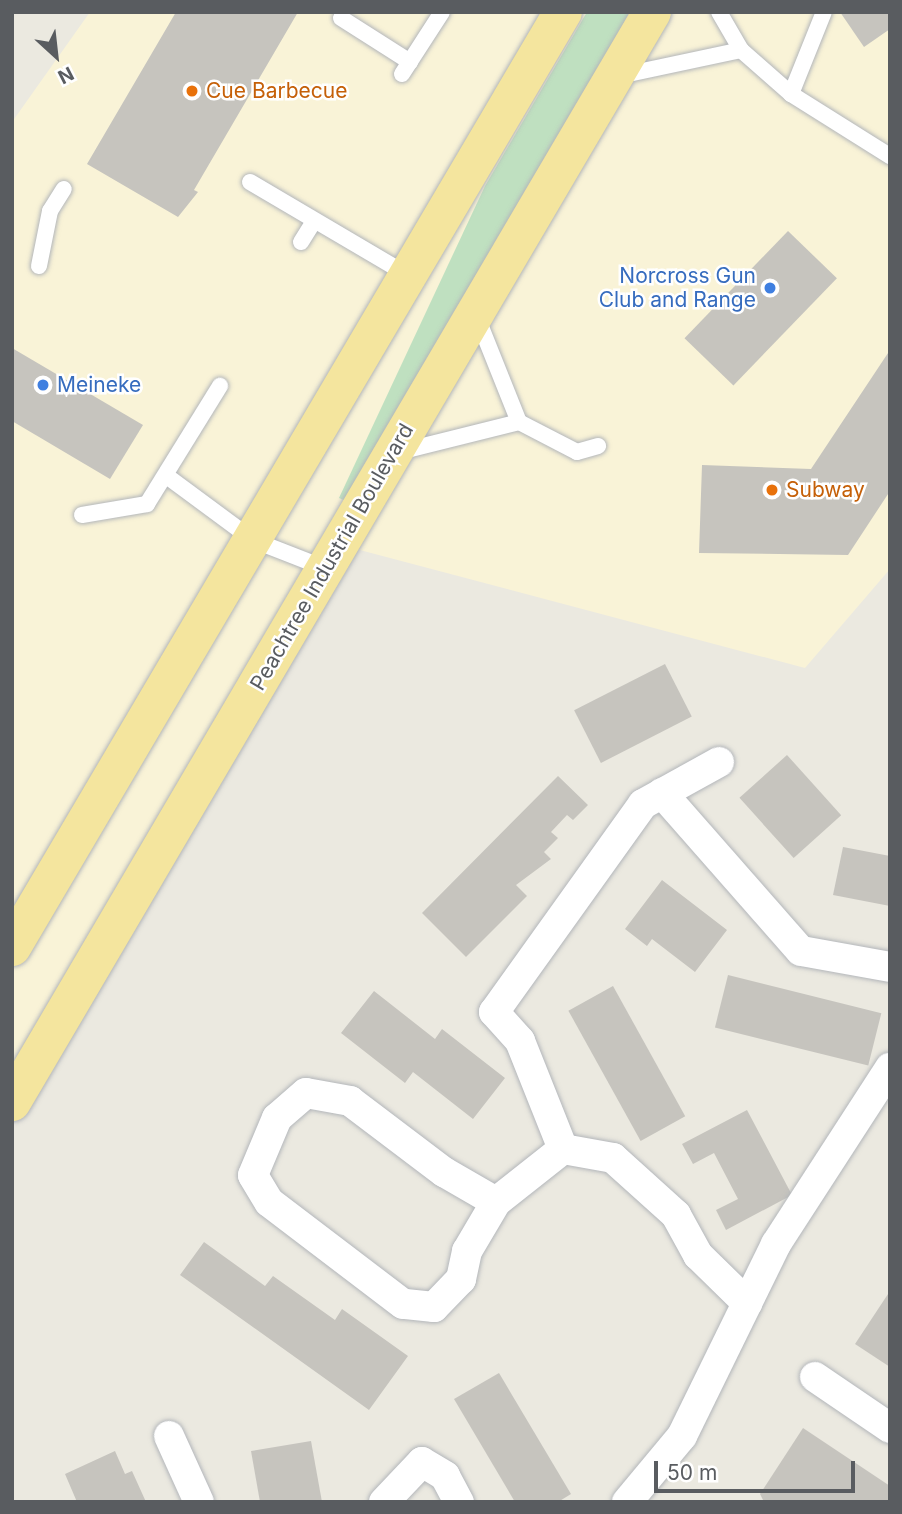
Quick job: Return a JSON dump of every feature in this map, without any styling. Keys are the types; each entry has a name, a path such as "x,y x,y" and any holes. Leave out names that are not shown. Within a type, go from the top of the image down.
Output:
{"highway":[{"name":"Peachtree Industrial Boulevard","path":"12,1102 652,12"},
{"path":"12,947 408,275 555,15"}],"street":[{"path":"563,1149 520,1041 494,1012 643,804 719,762"},
{"path":"662,793 801,951 890,967"},
{"path":"627,1502 682,1436 776,1244 890,1069"},
{"path":"496,1202 444,1172 350,1101 306,1093 277,1118 253,1175 269,1202 403,1304 434,1307 461,1279 467,1251 496,1202 563,1149 613,1158 676,1215 698,1255 747,1303"},
{"path":"816,1377 890,1428"},
{"path":"169,1436 199,1502"},
{"path":"384,1502 422,1462 445,1476 459,1502"}],"lane":[{"path":"341,18 406,68 442,12"},
{"path":"719,12 741,50 791,94 890,156"},
{"path":"791,94 824,12"},
{"path":"613,77 741,50"},
{"path":"250,182 408,275"},
{"path":"39,266 50,211 64,189"},
{"path":"301,242 314,221"},
{"path":"475,312 519,422 577,452 598,446"},
{"path":"82,515 147,504 168,477 220,386"},
{"path":"392,453 519,422"},
{"path":"168,477 253,540 325,568"}],"shaded area":[{"path":"90,12 890,12 890,569 805,668 322,540 12,1065 12,122"}],"green space":[{"path":"587,12 630,12 353,504 339,498 485,186"}],"building":[{"name":"Cue Barbecue","path":"176,12 298,12 194,190 198,192 178,217 87,164"},
{"path":"840,12 890,12 890,29 864,47"},
{"path":"788,231 837,278 733,385 684,338"},
{"name":"Meineke","path":"12,348 143,425 110,479 12,421"},
{"path":"890,350 890,491 848,555 699,553 702,465 811,469"},
{"path":"665,664 692,717 601,763 574,710"},
{"path":"787,755 841,815 794,858 739,798"},
{"path":"558,776 588,805 573,820 567,815 551,832 558,838 544,852 551,859 516,885 527,896 466,957 422,913"},
{"path":"843,847 890,856 890,906 833,895"},
{"path":"662,880 727,930 695,972 652,939 647,946 625,929"},
{"path":"728,975 881,1013 868,1066 715,1027"},
{"path":"613,986 685,1116 641,1141 568,1011"},
{"path":"374,991 435,1039 442,1029 505,1078 473,1119 413,1072 405,1083 341,1033"},
{"path":"747,1110 792,1195 726,1230 716,1210 738,1199 714,1153 693,1164 682,1144"},
{"path":"204,1242 265,1286 273,1276 335,1320 342,1309 408,1356 369,1410 180,1275"},
{"path":"890,1291 890,1367 855,1344"},
{"path":"499,1373 571,1494 558,1502 515,1502 454,1399"},
{"path":"803,1428 890,1486 890,1502 764,1502 760,1494"},
{"path":"311,1441 322,1502 260,1502 251,1451"},
{"path":"115,1451 125,1474 132,1471 146,1502 77,1502 65,1474"}],"place":[{"name":"Cue Barbecue","path":"192,91"},
{"name":"Norcross Gun Club and Range","path":"770,288"},
{"name":"Meineke","path":"43,385"},
{"name":"Subway","path":"772,490"}]}
